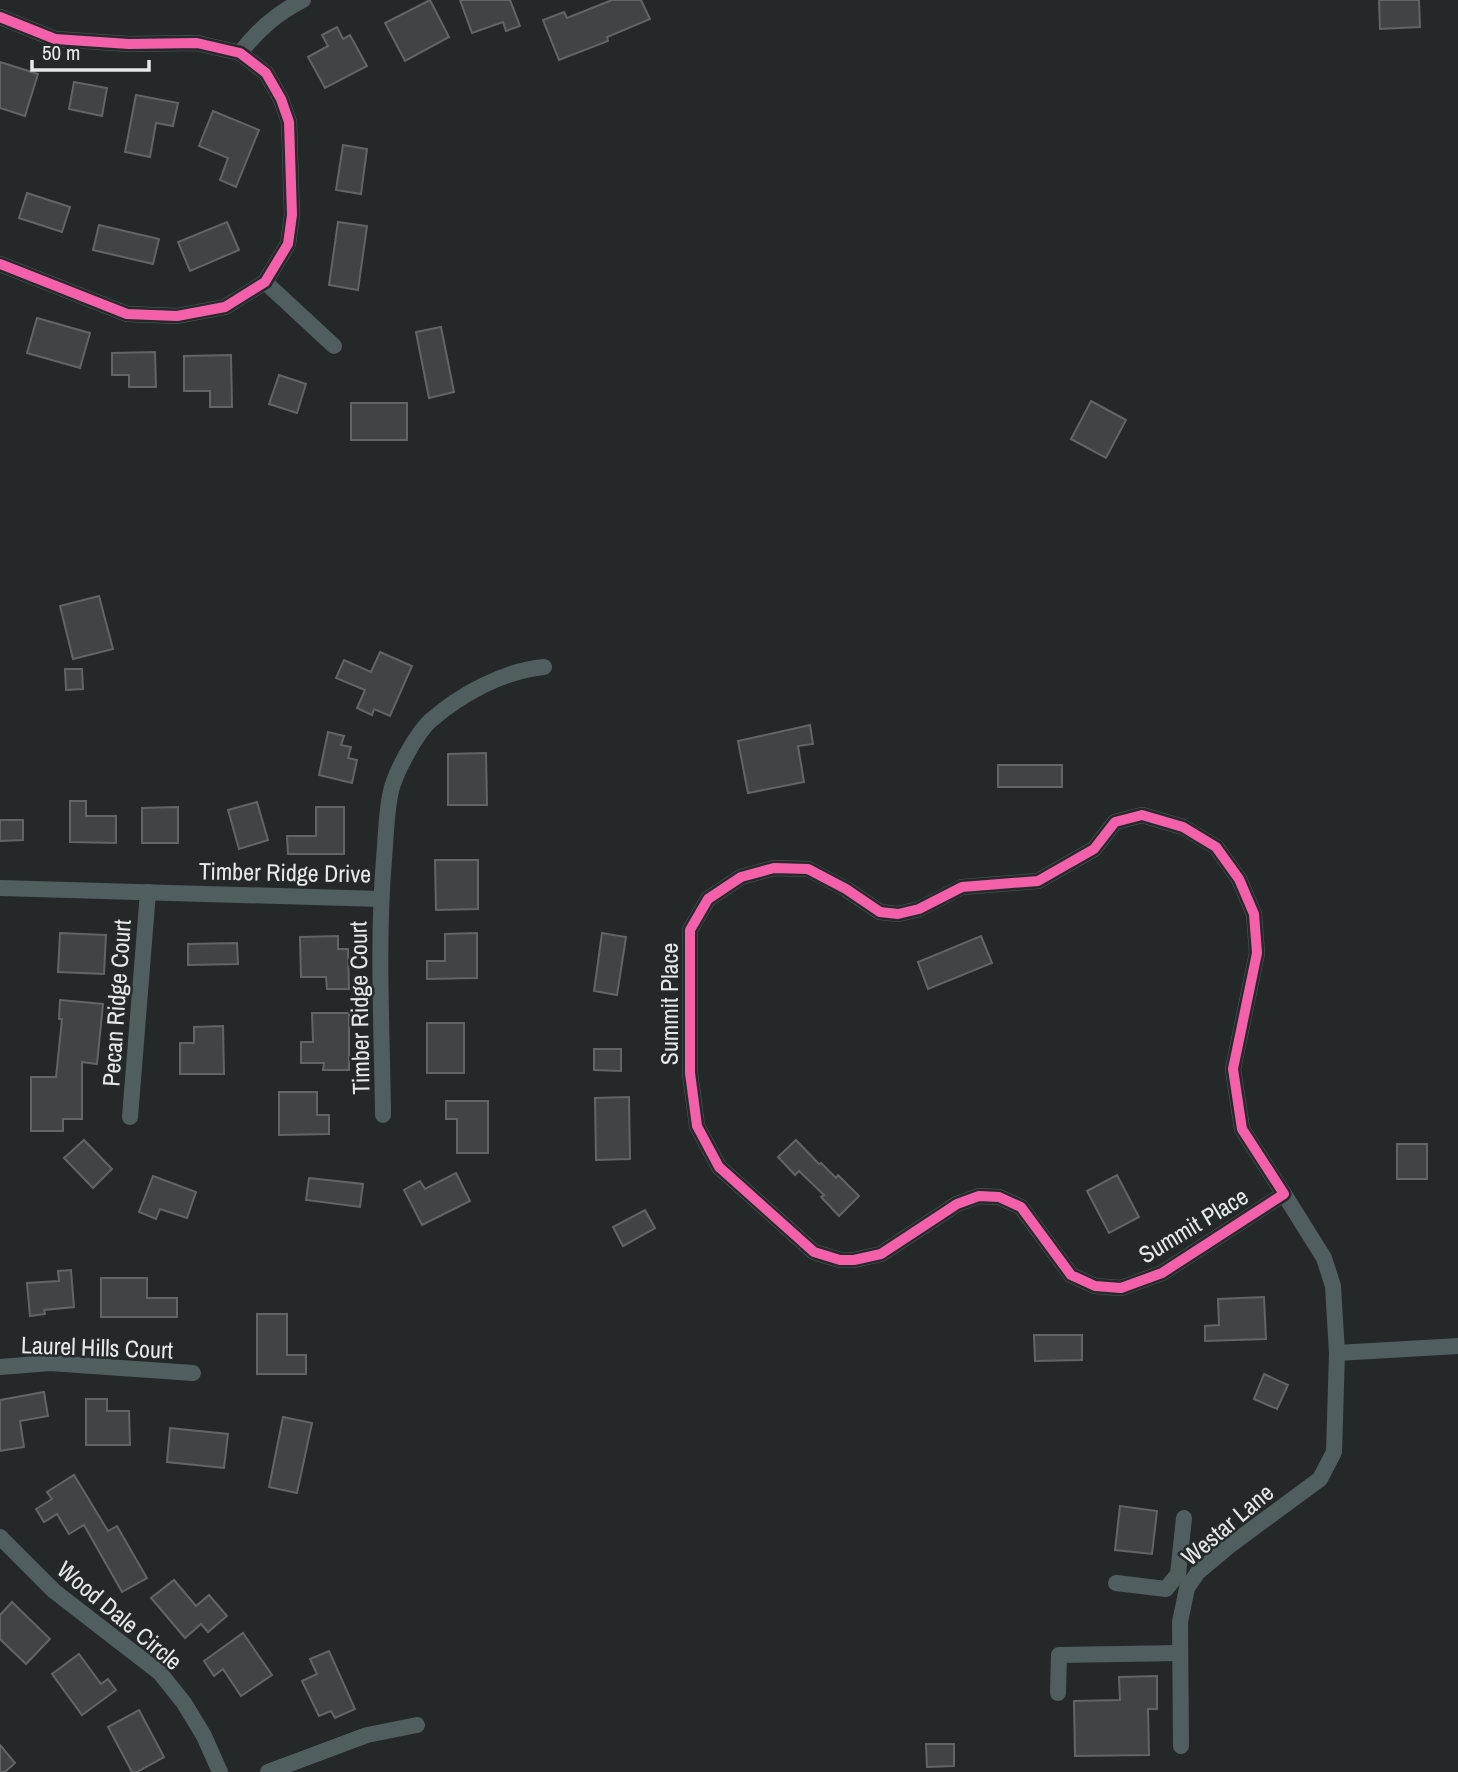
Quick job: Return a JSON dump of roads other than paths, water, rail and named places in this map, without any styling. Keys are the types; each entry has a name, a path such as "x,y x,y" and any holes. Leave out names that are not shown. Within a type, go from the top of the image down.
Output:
{"street":[{"path":"240,53 259,30 286,9 303,0"},
{"path":"0,17 55,39 129,44 197,43 240,53 266,73 281,99 289,122 292,215 288,244 265,282 225,307 177,316 127,313 0,264"},
{"path":"265,282 334,345"},
{"name":"Timber Ridge Drive","path":"0,888 381,900 391,789 409,752 428,723 464,697 499,678 544,667"},
{"name":"Summit Place","path":"1284,1194 1162,1273 1121,1288 1095,1286 1071,1275 1021,1207 999,1197 979,1196 957,1204 881,1254 840,1260 814,1252 719,1167 697,1126 690,1073 690,930 708,899 741,877 774,868 808,869 846,889 880,912 898,914 919,909 962,887 1038,881 1094,849 1115,822 1147,815 1183,827 1216,847 1239,879 1254,914 1257,953 1233,1069 1242,1129 1284,1194 1324,1258 1333,1286 1337,1353"},
{"name":"Pecan Ridge Court","path":"130,1117 148,892"},
{"name":"Timber Ridge Court","path":"381,900 383,1115"},
{"path":"1337,1353 1458,1346"},
{"name":"Westar Lane","path":"1181,1746 1180,1584 1320,1479 1334,1451 1337,1353"},
{"name":"Laurel Hills Court","path":"0,1367 50,1363 193,1373"},
{"path":"1116,1583 1166,1589 1180,1584 1178,1574 1184,1518"},
{"name":"Wood Dale Circle","path":"0,1537 54,1591 160,1673 184,1703 204,1735 220,1772"},
{"path":"1058,1693 1059,1655 1180,1653"},
{"path":"268,1772 366,1735 417,1725"}]}
